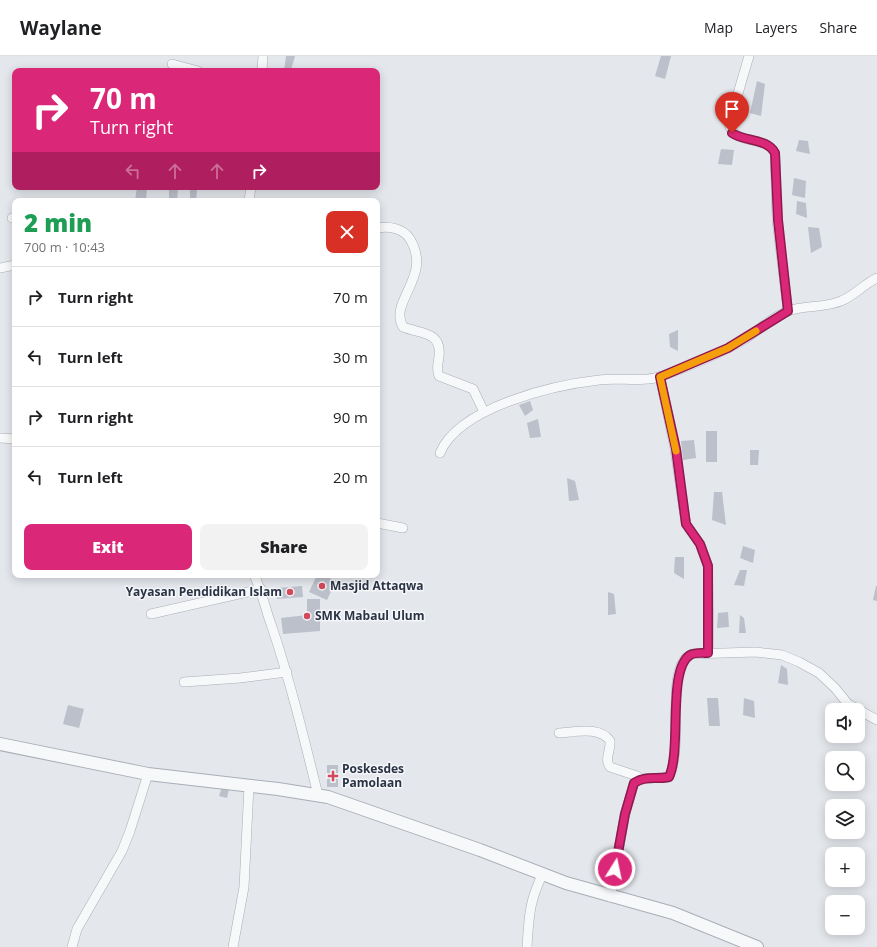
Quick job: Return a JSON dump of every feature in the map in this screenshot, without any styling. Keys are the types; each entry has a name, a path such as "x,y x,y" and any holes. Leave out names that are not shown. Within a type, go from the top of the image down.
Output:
{"street":[{"path":"262,68 263,56"},
{"path":"749,56 729,124 732,133 738,137 768,144 775,153 778,220 788,311"},
{"path":"172,64 187,68"},
{"path":"380,228 394,228 406,233 415,248 418,260 415,277 400,312 403,327 429,334 435,338 439,343 440,351 436,370 439,376 473,390 484,412"},
{"path":"0,268 12,266"},
{"path":"440,453 445,442 451,435 484,412 530,394 565,385 600,379 643,379 660,377 728,348 788,311 842,301 867,283 877,278"},
{"path":"660,377 676,449 686,524 700,544 708,566 708,653"},
{"path":"0,438 12,439"},
{"path":"380,524 403,528"},
{"path":"256,578 261,589 264,605 287,672 318,795"},
{"path":"151,614 261,589"},
{"path":"610,896 630,793 634,783 640,779 669,777 672,771 676,744 680,672 684,660 692,654 756,652 782,655 819,673 848,704 877,720"},
{"path":"184,682 240,678 287,672"},
{"path":"559,733 595,732 602,734 610,741 606,758 610,767 637,776 640,779"},
{"path":"0,744 148,774 318,795 480,850 543,874 610,896 673,913 750,946"},
{"path":"72,947 77,929 125,844 148,774"},
{"path":"233,947 244,887 249,786"},
{"path":"527,947 529,908 543,874"}],"building":[{"path":"286,56 295,56 292,68 284,68"},
{"path":"661,56 671,56 665,79 655,76"},
{"path":"757,81 765,84 761,116 750,113"},
{"path":"799,140 808,141 810,154 796,151"},
{"path":"721,149 734,150 732,165 718,164"},
{"path":"794,178 806,181 805,198 792,195"},
{"path":"137,190 147,190 146,198 135,198"},
{"path":"169,190 178,190 177,198 169,198"},
{"path":"190,190 197,190 196,198 190,198"},
{"path":"797,201 806,203 807,218 796,214"},
{"path":"808,227 819,228 822,247 811,253"},
{"path":"678,330 678,351 670,347 669,334"},
{"path":"530,401 533,410 525,416 519,405"},
{"path":"538,419 541,437 530,438 527,423"},
{"path":"706,431 717,431 717,462 706,462"},
{"path":"694,440 696,458 683,460 681,441"},
{"path":"750,450 759,450 758,465 750,465"},
{"path":"567,478 575,481 579,500 569,501"},
{"path":"714,492 722,492 726,525 712,520"},
{"path":"743,546 755,550 753,563 740,558"},
{"path":"675,557 684,557 684,579 674,573"},
{"path":"740,570 747,570 744,586 734,585"},
{"name":"Masjid Attaqwa","path":"316,578 329,578 336,581 327,600 309,592"},
{"name":"Yayasan Pendidikan Islam","path":"302,586 303,597 277,599 276,588"},
{"path":"877,586 877,601 873,600"},
{"path":"608,592 614,594 616,614 608,615"},
{"name":"SMK Mabaul Ulum","path":"307,599 320,599 320,631 283,634 281,618 307,615"},
{"path":"728,612 729,627 717,628 718,613"},
{"path":"740,615 744,618 746,633 739,633"},
{"path":"781,665 787,669 788,685 778,683"},
{"path":"707,698 718,698 720,726 709,726"},
{"path":"744,698 754,701 755,718 743,715"},
{"path":"68,705 84,709 79,728 63,724"},
{"name":"Poskesdes Pamolaan","path":"327,765 338,765 338,787 327,787"},
{"path":"222,787 229,789 227,798 219,796"}],"slow traffic":[{"path":"676,451 660,377 728,348 756,331"}],"place":[{"name":"Masjid Attaqwa","path":"322,586"},
{"name":"Yayasan Pendidikan Islam","path":"290,592"},
{"name":"SMK Mabaul Ulum","path":"307,616"},
{"name":"Poskesdes Pamolaan","path":"333,776"}],"route":[{"path":"615,869 625,814 634,783 646,777 662,779 669,777 672,771 676,744 677,687 684,660 692,654 708,653 708,566 705,554 700,544 686,524 683,511 676,449 660,377 728,348 788,311 778,220 775,180 775,153 772,147 768,144 738,137 732,133"}]}
